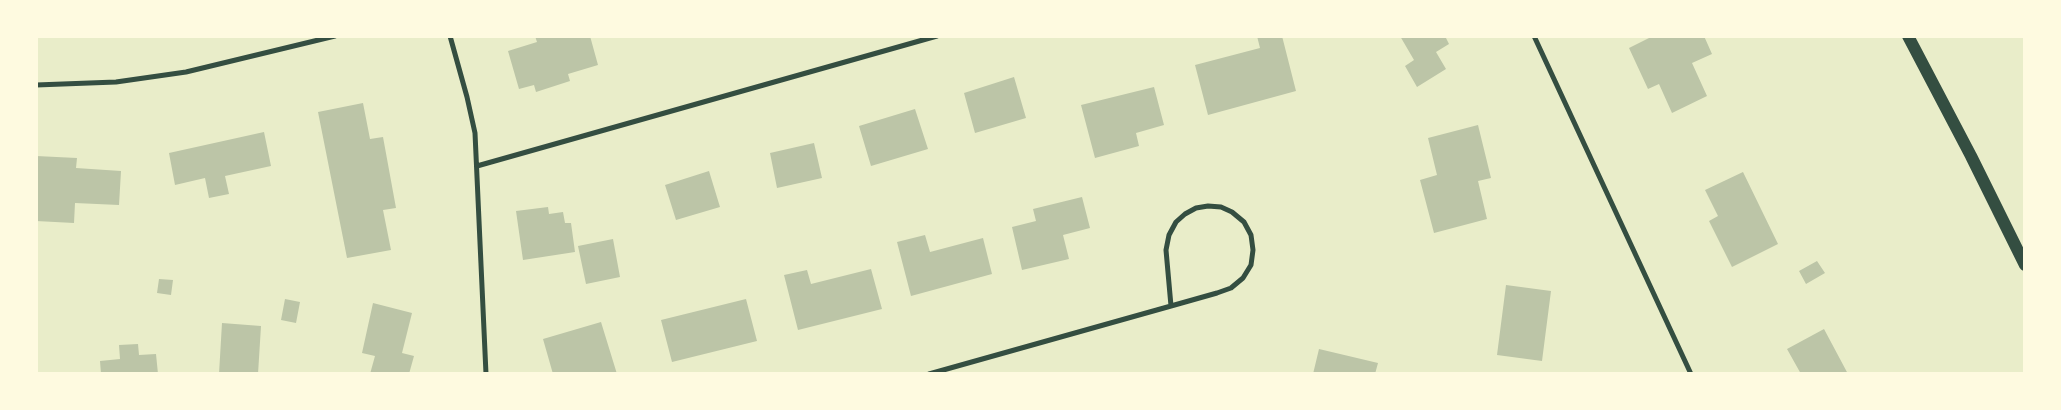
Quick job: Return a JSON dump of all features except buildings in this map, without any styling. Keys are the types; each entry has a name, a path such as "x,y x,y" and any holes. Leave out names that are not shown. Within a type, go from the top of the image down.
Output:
{"main road":[{"path":"1908,36 1971,156 2025,265"}],"street":[{"path":"36,85 116,82 186,72 335,36"},
{"path":"450,36 473,124 486,374"},
{"path":"476,166 937,36"},
{"path":"1534,36 1691,374"},
{"path":"929,374 1171,306 1231,288 1243,278 1251,265 1253,250 1251,235 1244,222 1232,212 1221,207 1202,207 1185,214 1176,222 1169,236 1166,250 1171,306"}]}
